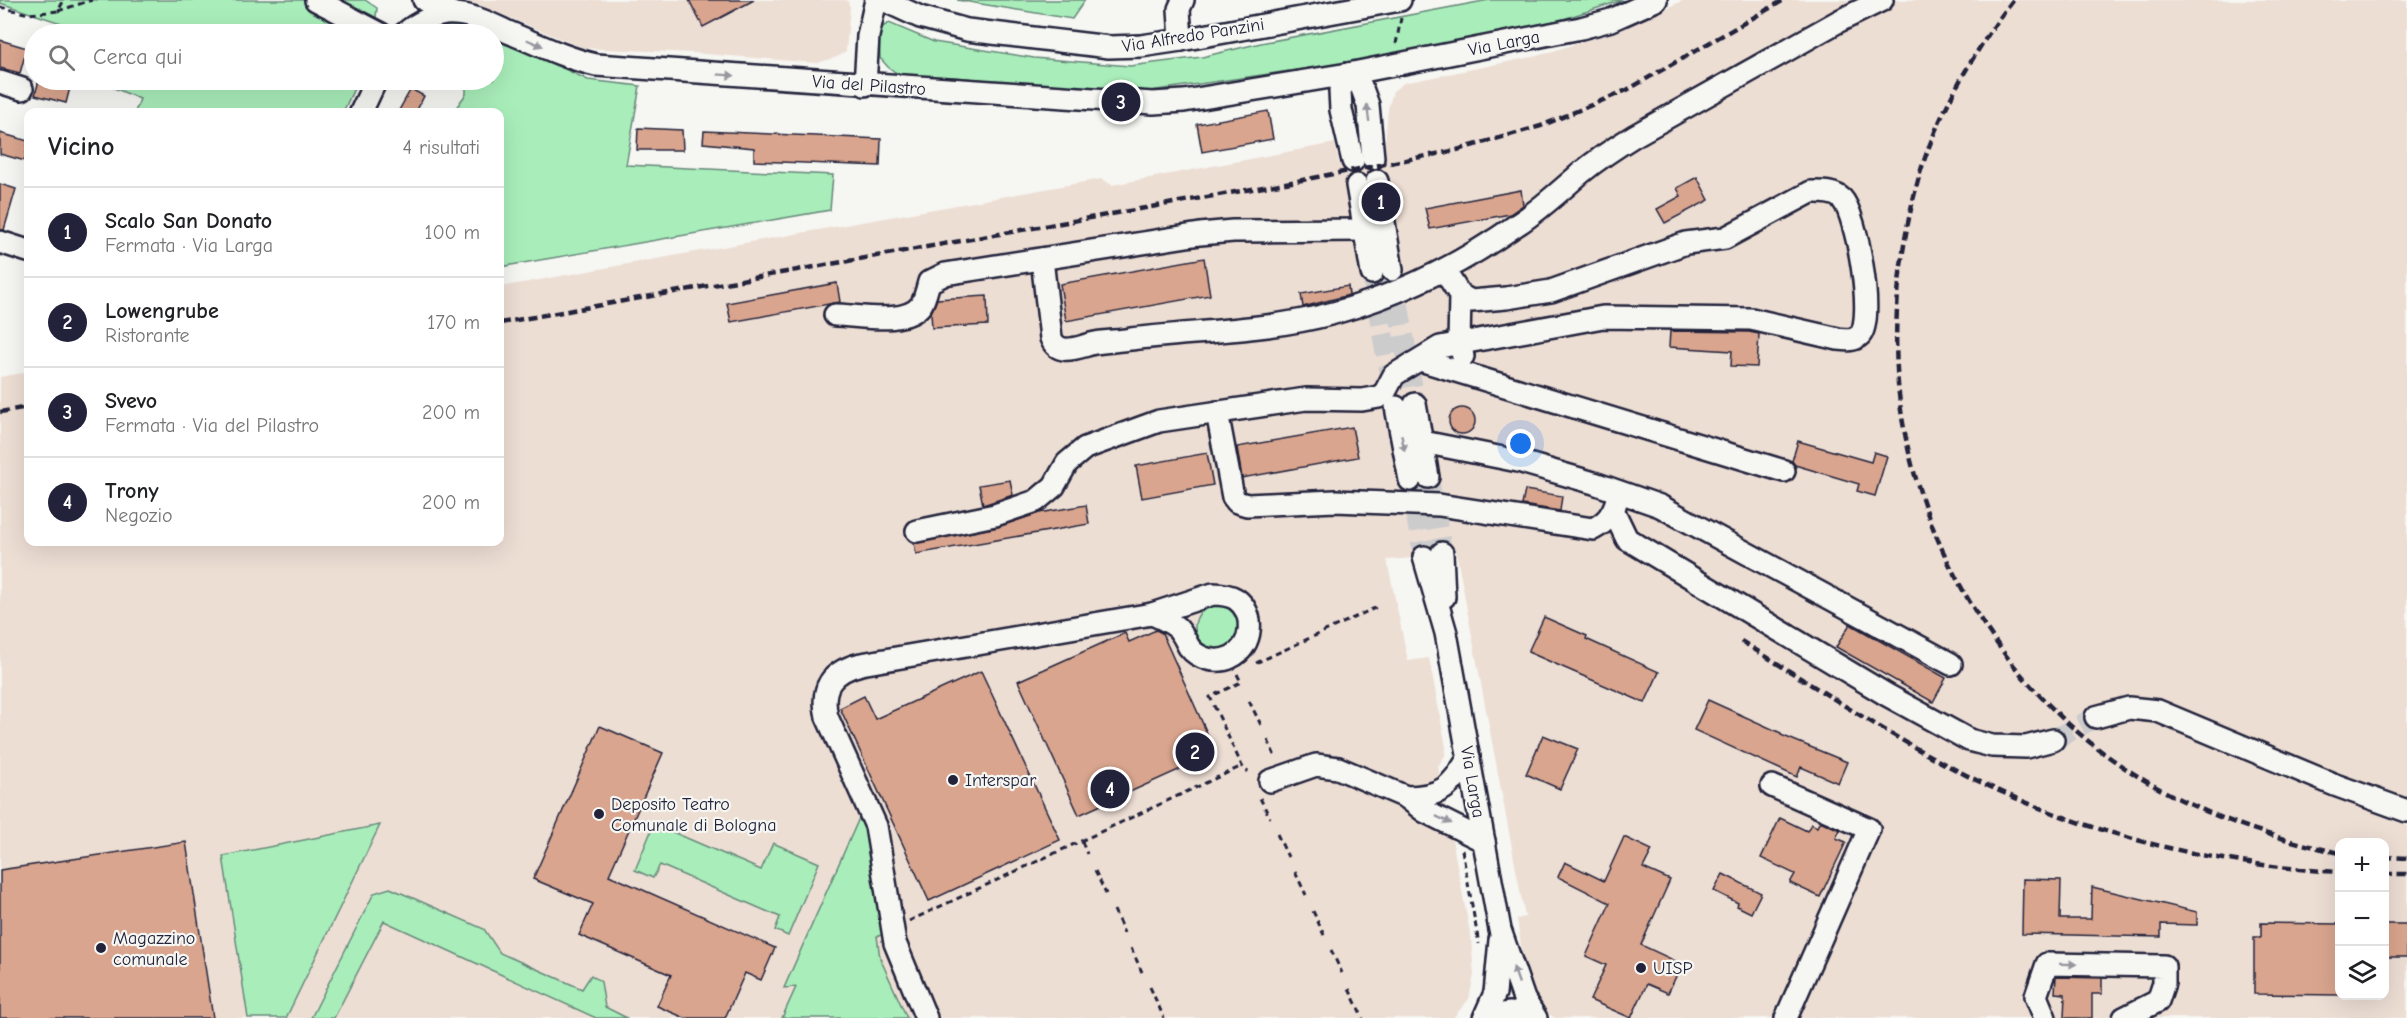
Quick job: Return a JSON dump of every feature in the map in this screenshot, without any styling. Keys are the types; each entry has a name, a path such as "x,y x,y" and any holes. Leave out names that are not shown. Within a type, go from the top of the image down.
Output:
{"main road":[{"path":"1497,1018 1509,1016 1527,1018"}],"street":[{"path":"316,0 362,24"},
{"path":"424,0 452,13"},
{"path":"861,85 876,0"},
{"name":"Via Alfredo Panzini","path":"883,0 941,23 1000,35 1109,47 1141,46 1181,40 1400,0"},
{"path":"1181,40 1179,9 1183,0"},
{"name":"Via Larga","path":"1348,74 1611,20 1656,0"},
{"path":"1042,259 1051,338 1053,344 1059,348 1071,350 1094,343 1245,328 1332,314 1444,270 1518,225 1604,155 1634,136 1839,21 1882,0"},
{"name":"Via del Pilastro","path":"419,24 430,18 452,13 475,17 491,24"},
{"name":"Via del Pilastro","path":"504,30 574,60 596,65 861,85 1153,103 1184,101 1348,74"},
{"path":"1348,74 1340,91 1341,110 1363,160"},
{"path":"0,82 22,88"},
{"path":"363,108 371,90"},
{"path":"1367,183 1382,271 1365,230 1367,183"},
{"path":"917,531 1024,507 1036,501 1054,486 1067,463 1085,448 1159,421 1306,399 1362,400 1379,397 1394,375 1440,347 1603,317 1751,319 1838,339 1853,340 1862,333 1865,324 1865,281 1856,232 1843,200 1833,194 1822,192 1811,192 1725,238 1686,243 1551,291 1471,301 1460,294 1444,270"},
{"path":"835,315 891,318 910,313 921,305 929,282 945,274 1200,234 1233,231 1365,230"},
{"path":"0,242 24,251"},
{"path":"1460,294 1459,344 1468,375"},
{"path":"1420,360 1784,471"},
{"path":"1406,405 1423,442 1419,478 1406,405"},
{"path":"1217,412 1233,498 1247,505 1335,501 1439,505 1593,529 1602,524 1616,502"},
{"path":"1423,442 1518,461 1594,483 1616,502 1627,539 1887,694 1970,740 1992,746 2026,747 2053,740"},
{"path":"1616,502 1660,506 1951,664"},
{"name":"Via Larga","path":"1433,555 1500,930 1524,999 1536,1018"},
{"path":"926,1018 895,943 876,826 827,717 824,698 830,682 848,667 861,664 1152,614"},
{"path":"2096,717 2129,708 2158,711 2325,781 2407,811"},
{"path":"1406,797 1423,797 1445,790 1459,776 1469,757"},
{"path":"1264,788 1309,766 1327,765 1406,797 1424,811 1484,841"},
{"path":"1772,786 1869,829 1786,1018"},
{"name":"Via Larga","path":"1484,1018 1495,993 1500,930"},
{"path":"2045,1018 2036,996 2047,964 2164,966 2164,984 2158,1001 2124,1018"}],"path":[{"path":"58,11 64,0"},
{"path":"0,7 29,14 58,11 92,0"},
{"path":"1247,667 1377,607"},
{"path":"1236,672 1241,682 1210,697 1242,766 1248,772"},
{"path":"1250,701 1261,725"},
{"path":"1268,740 1276,759"},
{"path":"906,923 1242,766"},
{"path":"1264,788 1270,818"},
{"path":"1277,834 1288,857"},
{"path":"1081,841 1087,854"},
{"path":"1462,846 1479,944"},
{"path":"1095,871 1106,894"},
{"path":"1295,872 1306,896"},
{"path":"1114,910 1124,933"},
{"path":"1313,911 1324,935"},
{"path":"1131,948 1142,972"},
{"path":"1331,950 1341,973"},
{"path":"1150,987 1164,1018"},
{"path":"1349,989 1363,1018"}],"shaded area":[{"path":"453,0 847,0 850,7 846,51 837,57 817,63 693,53 583,48 476,4"},
{"path":"1684,0 2407,0 2407,1018 1555,1018 1539,1007 1530,994 1517,919 1525,917 1456,551 1387,560 1408,661 1429,658 1446,747 1445,756 1438,766 1471,938 1474,975 1469,999 1453,1018 0,1018 0,377 24,373 24,546 504,546 504,286 1101,179 1112,185 1335,143 1339,164 1384,156 1388,109 1393,91 1404,83 1537,56 1623,29"}],"green space":[{"path":"0,0 365,0 377,8 375,24 64,24 0,3"},
{"path":"957,0 1085,0 1072,19"},
{"path":"1489,0 1623,0 1560,20 1366,60 1150,91 1096,89 952,77 901,76 880,58 879,29 889,23 934,42 1034,58 1130,66 1202,57 1261,43"},
{"path":"504,41 588,80 640,86 626,165 833,175 830,210 504,266 504,108 456,108 466,94 466,90 504,90"},
{"path":"119,90 353,90 345,108 137,108 140,99"},
{"path":"1217,605 1226,606 1233,611 1238,618 1238,636 1233,643 1226,648 1217,649 1208,648 1201,643 1196,636 1195,627 1196,618 1201,611 1208,606"},
{"path":"860,816 867,834 883,935 877,936 880,958 907,1018 782,1018 796,987 784,988"},
{"path":"654,824 761,870 773,843 819,863 788,936 775,930 780,917 660,865 653,878 635,870"},
{"path":"380,825 286,1018 248,1018 223,856"},
{"path":"390,888 484,929 500,953 582,989 591,975 601,982 605,1007 627,1018 596,1018 384,921 334,1018 311,1018 374,893"}],"building":[{"path":"689,0 754,0 703,27"},
{"path":"0,40 24,47 20,73 0,68"},
{"path":"36,90 69,90 66,103 35,95"},
{"path":"410,90 424,96 418,108 400,108"},
{"path":"1268,111 1273,139 1202,152 1197,124"},
{"path":"638,128 682,130 683,150 637,150"},
{"path":"704,131 881,139 880,166 754,161 754,148 703,143"},
{"path":"0,133 24,140 24,161 0,154"},
{"path":"1697,177 1709,200 1665,223 1657,209 1681,196 1677,188"},
{"path":"0,184 16,189 4,230 0,230"},
{"path":"1521,190 1523,205 1510,214 1430,229 1425,208"},
{"path":"1204,258 1210,295 1066,321 1060,284"},
{"path":"837,283 840,302 731,322 727,303"},
{"path":"1348,286 1349,295 1303,307 1301,294"},
{"path":"987,296 988,325 932,328 931,313 937,299"},
{"path":"1670,331 1759,334 1757,367 1731,366 1732,351 1669,347"},
{"path":"1462,408 1471,412 1475,421 1471,430 1462,434 1453,430 1449,421 1453,412"},
{"path":"1352,427 1358,457 1242,478 1237,447"},
{"path":"1798,441 1871,462 1874,452 1887,456 1875,496 1857,491 1859,484 1795,465 1792,461"},
{"path":"1207,453 1213,485 1142,498 1136,466"},
{"path":"1010,480 1013,495 983,505 979,485"},
{"path":"1525,490 1562,496 1560,511 1522,505"},
{"path":"1086,505 1089,524 916,554 914,543 998,527 1039,513"},
{"path":"1544,617 1659,672 1645,703 1528,652"},
{"path":"1850,624 1946,678 1933,702 1836,647"},
{"path":"1156,630 1162,633 1216,753 1079,815 1018,681 1125,633 1129,642"},
{"name":"Interspar","path":"981,671 1060,840 929,901 840,708 864,696 875,719"},
{"path":"1708,700 1781,733 1781,735 1847,762 1838,783 1801,767 1797,777 1694,730"},
{"name":"Deposito Teatro Comunale di Bologna","path":"600,726 663,753 609,875 775,948 761,980 745,973 725,1018 685,1018 657,1006 671,975 579,935 593,904 533,879"},
{"path":"1543,735 1578,749 1560,789 1526,774"},
{"path":"1780,818 1807,831 1811,824 1817,827 1820,821 1840,830 1836,838 1846,842 1820,897 1790,883 1795,874 1761,858"},
{"path":"1624,837 1652,850 1643,868 1670,880 1641,945 1682,964 1668,993 1647,984 1631,1018 1590,1000 1606,965 1586,956 1610,903 1558,877 1565,862 1604,881"},
{"name":"Magazzino comunale","path":"186,842 213,1018 0,1018 0,870"},
{"path":"1723,874 1761,893 1751,913 1737,906 1738,903 1714,891"},
{"path":"2023,879 2061,880 2060,919 2091,919 2092,887 2197,912 2197,925 2161,924 2161,937 2022,934"},
{"path":"2261,923 2335,924 2335,995 2254,994 2254,937 2261,937"},
{"path":"2389,924 2407,924 2407,957 2389,957"},
{"path":"2056,977 2102,978 2102,994 2092,994 2092,1018 2064,1018 2065,994 2055,993"}],"tunnel":[{"path":"1372,273 1393,393"},
{"path":"1393,274 1415,404"},
{"path":"1428,477 1442,553"},
{"path":"1410,480 1424,557"},
{"path":"2053,740 2096,717"}],"railway":[{"path":"504,322 1297,181 1457,150 1541,126 1627,90 1784,0"},
{"path":"2013,0 1972,60 1938,125 1921,170 1903,249 1897,303 1898,384 1905,436 1919,488 1937,538 1961,586 1989,632 2021,675 2057,713 2097,748 2124,768 2153,785 2212,814 2275,836 2335,852"},
{"path":"0,412 24,408"},
{"path":"1741,641 1932,757 2050,812 2144,842 2193,853 2241,862 2335,872"},
{"path":"2389,857 2407,858"},
{"path":"2389,874 2407,874"}],"place":[{"name":"Svevo","path":"1121,102"},
{"name":"Scalo San Donato","path":"1381,202"},
{"name":"Lowengrube","path":"1195,752"},
{"name":"Interspar","path":"953,780"},
{"name":"Trony","path":"1110,789"},
{"name":"Deposito Teatro Comunale di Bologna","path":"599,814"},
{"name":"Magazzino comunale","path":"101,948"},
{"name":"UISP","path":"1641,968"}]}
